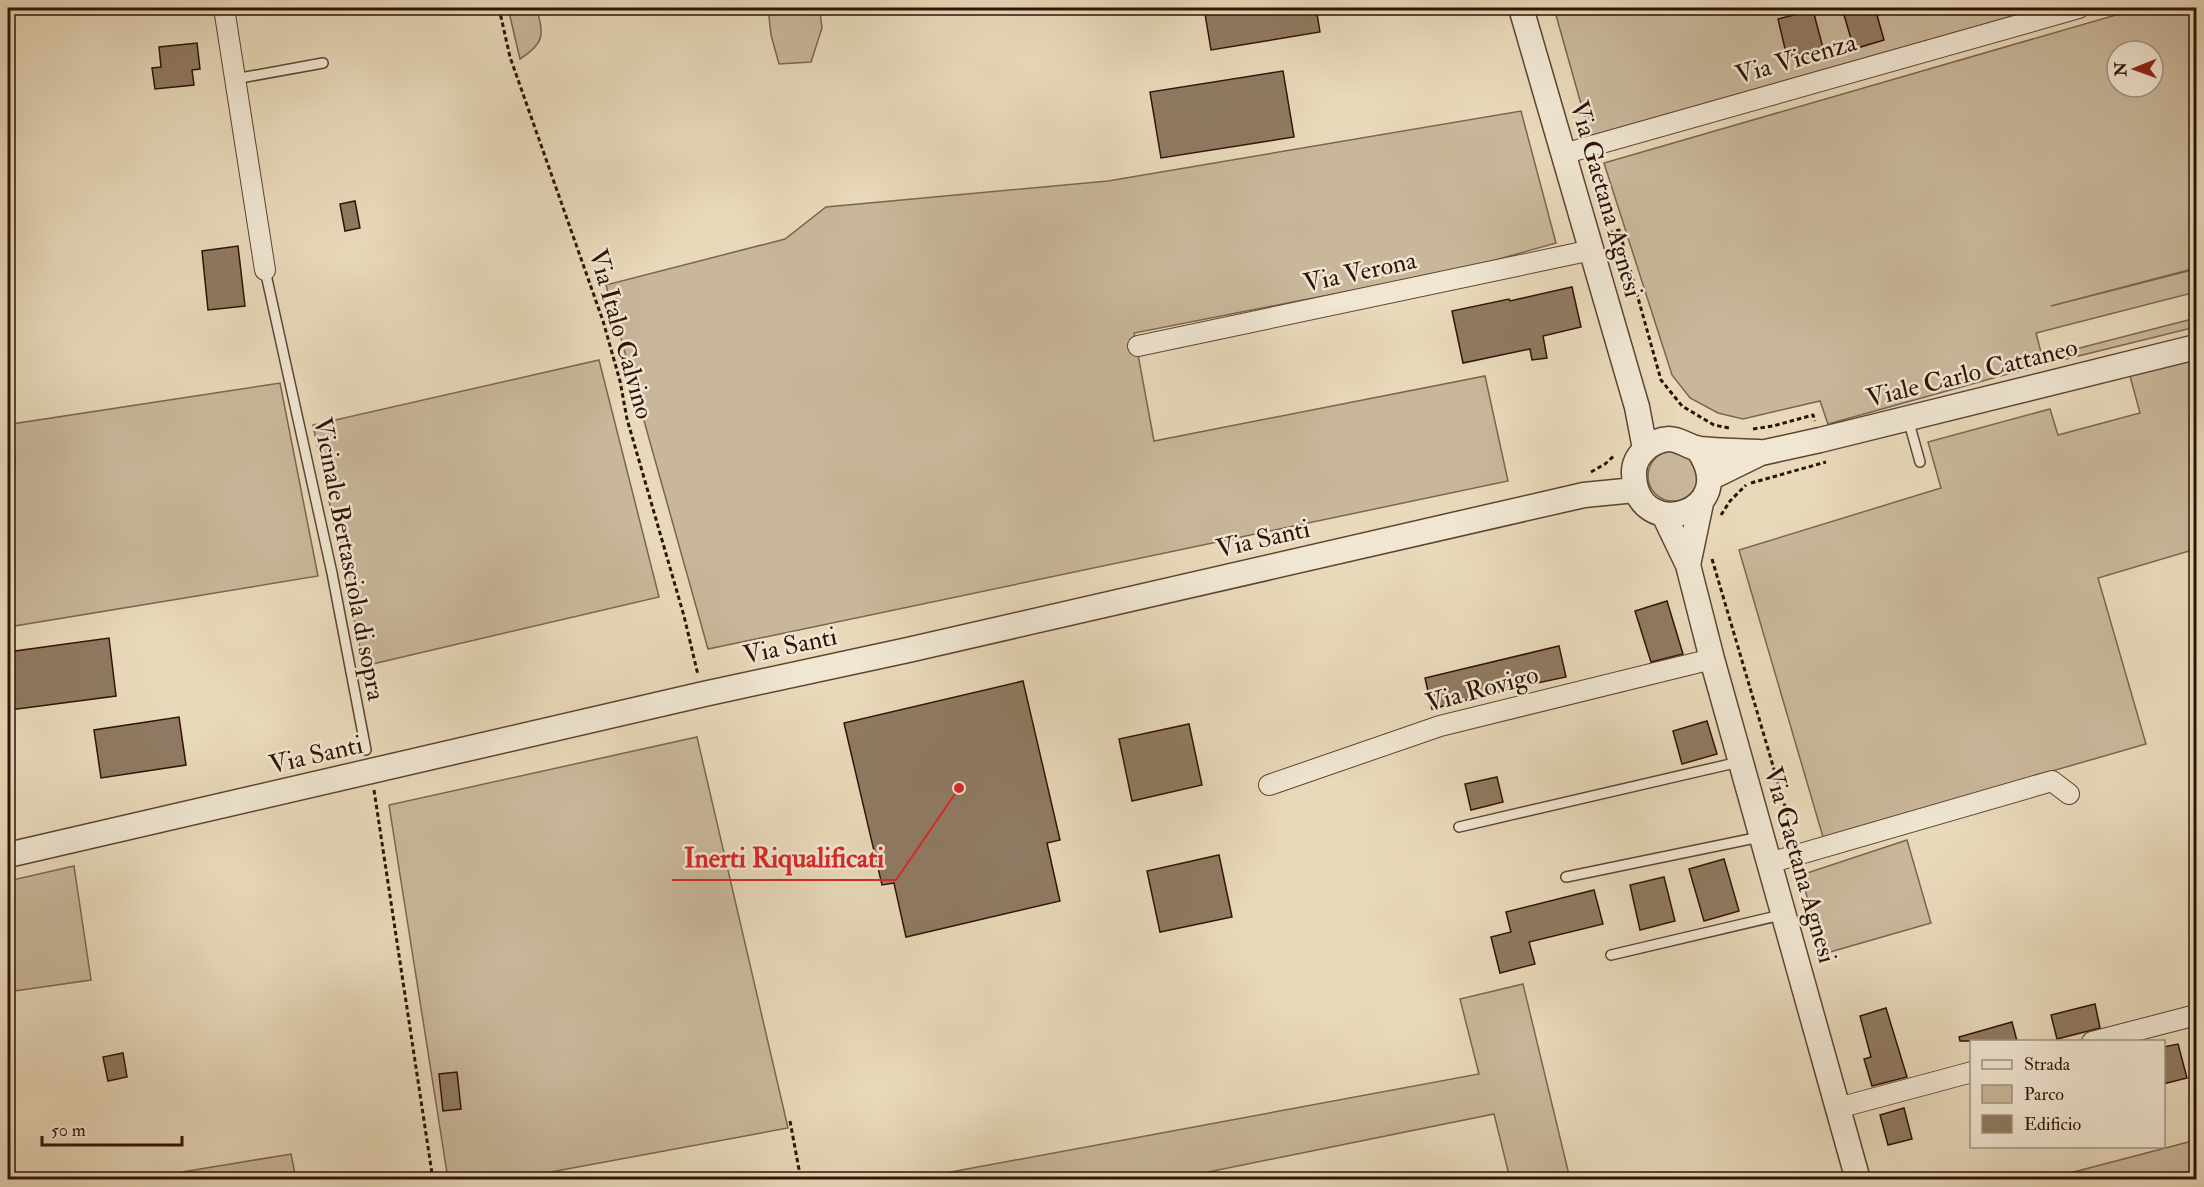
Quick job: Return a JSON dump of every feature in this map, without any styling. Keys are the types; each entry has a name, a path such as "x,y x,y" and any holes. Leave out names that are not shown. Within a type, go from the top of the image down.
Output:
{"street":[{"path":"224,8 265,270"},
{"name":"Via Gaetana Agnesi","path":"1521,8 1637,407 1645,449"},
{"name":"Via Vicenza","path":"1563,154 2079,8"},
{"name":"Via Verona","path":"1138,346 1591,244"},
{"name":"Viale Carlo Cattaneo","path":"1710,478 1761,453 2196,347"},
{"path":"1637,407 1671,439 1697,448 1707,462 1710,478 1701,503 1684,514 1664,515 1646,506 1634,480 1637,459 1645,449 1657,441 1671,439"},
{"name":"Viale Carlo Cattaneo","path":"1697,448 1761,453"},
{"name":"Via Santi","path":"8,855 368,761 920,648 1584,485 1634,480"},
{"name":"Via Gaetana Agnesi","path":"1688,565 1701,503"},
{"name":"Via Gaetana Agnesi","path":"1664,515 1688,565 1712,659 1858,1179"},
{"name":"Via Rovigo","path":"1269,785 1440,726 1712,659"},
{"path":"1769,862 2052,781 2069,794"},
{"path":"2096,1040 2196,1015"},
{"path":"1838,1108 1970,1072"}],"lane":[{"path":"235,79 323,63"},
{"name":"Vicinale Bertasciola di sopra","path":"265,270 330,562 368,761"},
{"path":"1908,419 1920,462"},
{"path":"1459,827 1741,762"},
{"path":"1566,877 1762,836"},
{"path":"1611,955 1784,914"}],"path":[{"name":"Via Italo Calvino","path":"499,8 510,57 603,321 620,381 627,419 684,616 698,674"},
{"path":"1591,244 1619,230 1661,380 1682,406 1714,425 1733,429"},
{"path":"1719,519 1730,501 1747,484 1826,462 1813,415 1753,429"},
{"path":"1584,485 1620,449"},
{"path":"1711,555 1799,854"},
{"path":"368,761 433,1179"},
{"path":"790,1121 801,1179"}],"green space":[{"path":"508,8 537,8 541,25 538,43 520,59"},
{"path":"768,8 887,8 881,14 841,9 820,12 822,28 811,62 779,64 771,35"},
{"path":"1554,8 2041,8 1590,136"},
{"path":"2140,8 2196,8 2196,268 2051,306 2196,269 2196,292 2036,333 2044,364 1828,424 1820,401 1743,419 1718,413 1690,398 1672,375 1604,163"},
{"path":"1521,111 1556,243 1467,268 1134,333 1154,441 1485,376 1508,481 708,649 606,285 785,239 826,207 1108,181"},
{"path":"2196,318 2196,327 2062,360 2060,353"},
{"path":"599,360 659,597 364,666 313,425"},
{"path":"2196,360 2196,549 2098,578 2146,744 1823,837 1739,550 1941,488 1928,442 2050,409 2058,435 2140,413 2130,376"},
{"path":"280,383 318,576 8,627 8,466 15,465 12,424"},
{"path":"1673,451 1691,458 1698,476 1691,494 1673,501 1655,494 1648,476 1655,458"},
{"path":"697,737 788,1128 513,1179 448,1179 389,805"},
{"path":"1907,840 1931,923 1823,954 1801,875"},
{"path":"74,866 91,980 8,992 8,881"},
{"path":"1523,984 1570,1179 1510,1179 1494,1114 1174,1179 913,1179 1479,1074 1460,999"},
{"path":"2196,1140 2196,1179 2047,1179"},
{"path":"291,1154 296,1179 140,1179"}],"building":[{"path":"1204,8 1316,8 1320,32 1211,50"},
{"path":"1842,8 1875,8 1884,40 1854,49"},
{"path":"1813,10 1823,48 1787,57 1778,19"},
{"path":"197,43 200,69 192,70 194,85 155,89 152,68 161,67 159,47"},
{"path":"1283,71 1294,137 1161,158 1150,92"},
{"path":"355,201 360,228 345,231 340,204"},
{"path":"238,246 245,306 208,310 202,251"},
{"path":"1572,287 1581,327 1543,336 1547,358 1532,360 1530,349 1463,363 1452,311"},
{"path":"1667,601 1683,654 1651,662 1635,611"},
{"path":"109,638 116,696 10,710 8,652"},
{"path":"1559,646 1566,677 1432,709 1425,678"},
{"path":"1023,681 1060,840 1047,843 1060,901 906,937 894,883 882,885 844,723"},
{"path":"179,717 186,765 101,778 94,730"},
{"path":"1707,721 1717,754 1682,764 1673,731"},
{"path":"1189,724 1202,785 1132,801 1119,739"},
{"path":"1497,777 1503,802 1471,810 1465,784"},
{"path":"1219,855 1232,917 1160,932 1147,871"},
{"path":"1724,859 1739,911 1704,921 1689,869"},
{"path":"1664,877 1675,921 1640,930 1630,885"},
{"path":"1594,890 1603,924 1529,942 1535,964 1500,973 1491,937 1511,932 1506,912"},
{"path":"2095,1004 2100,1028 2057,1039 2051,1015"},
{"path":"1886,1008 1907,1077 1872,1086 1864,1059 1871,1057 1860,1016"},
{"path":"2012,1022 2017,1040 1960,1041 1959,1037"},
{"path":"2178,1044 2187,1078 2165,1084 2165,1047"},
{"path":"123,1053 127,1077 108,1081 103,1057"},
{"path":"457,1072 461,1109 443,1111 439,1074"},
{"path":"1904,1108 1912,1139 1888,1145 1880,1115"}],"place":[{"name":"Inerti Riqualificati","path":"959,788"}]}
